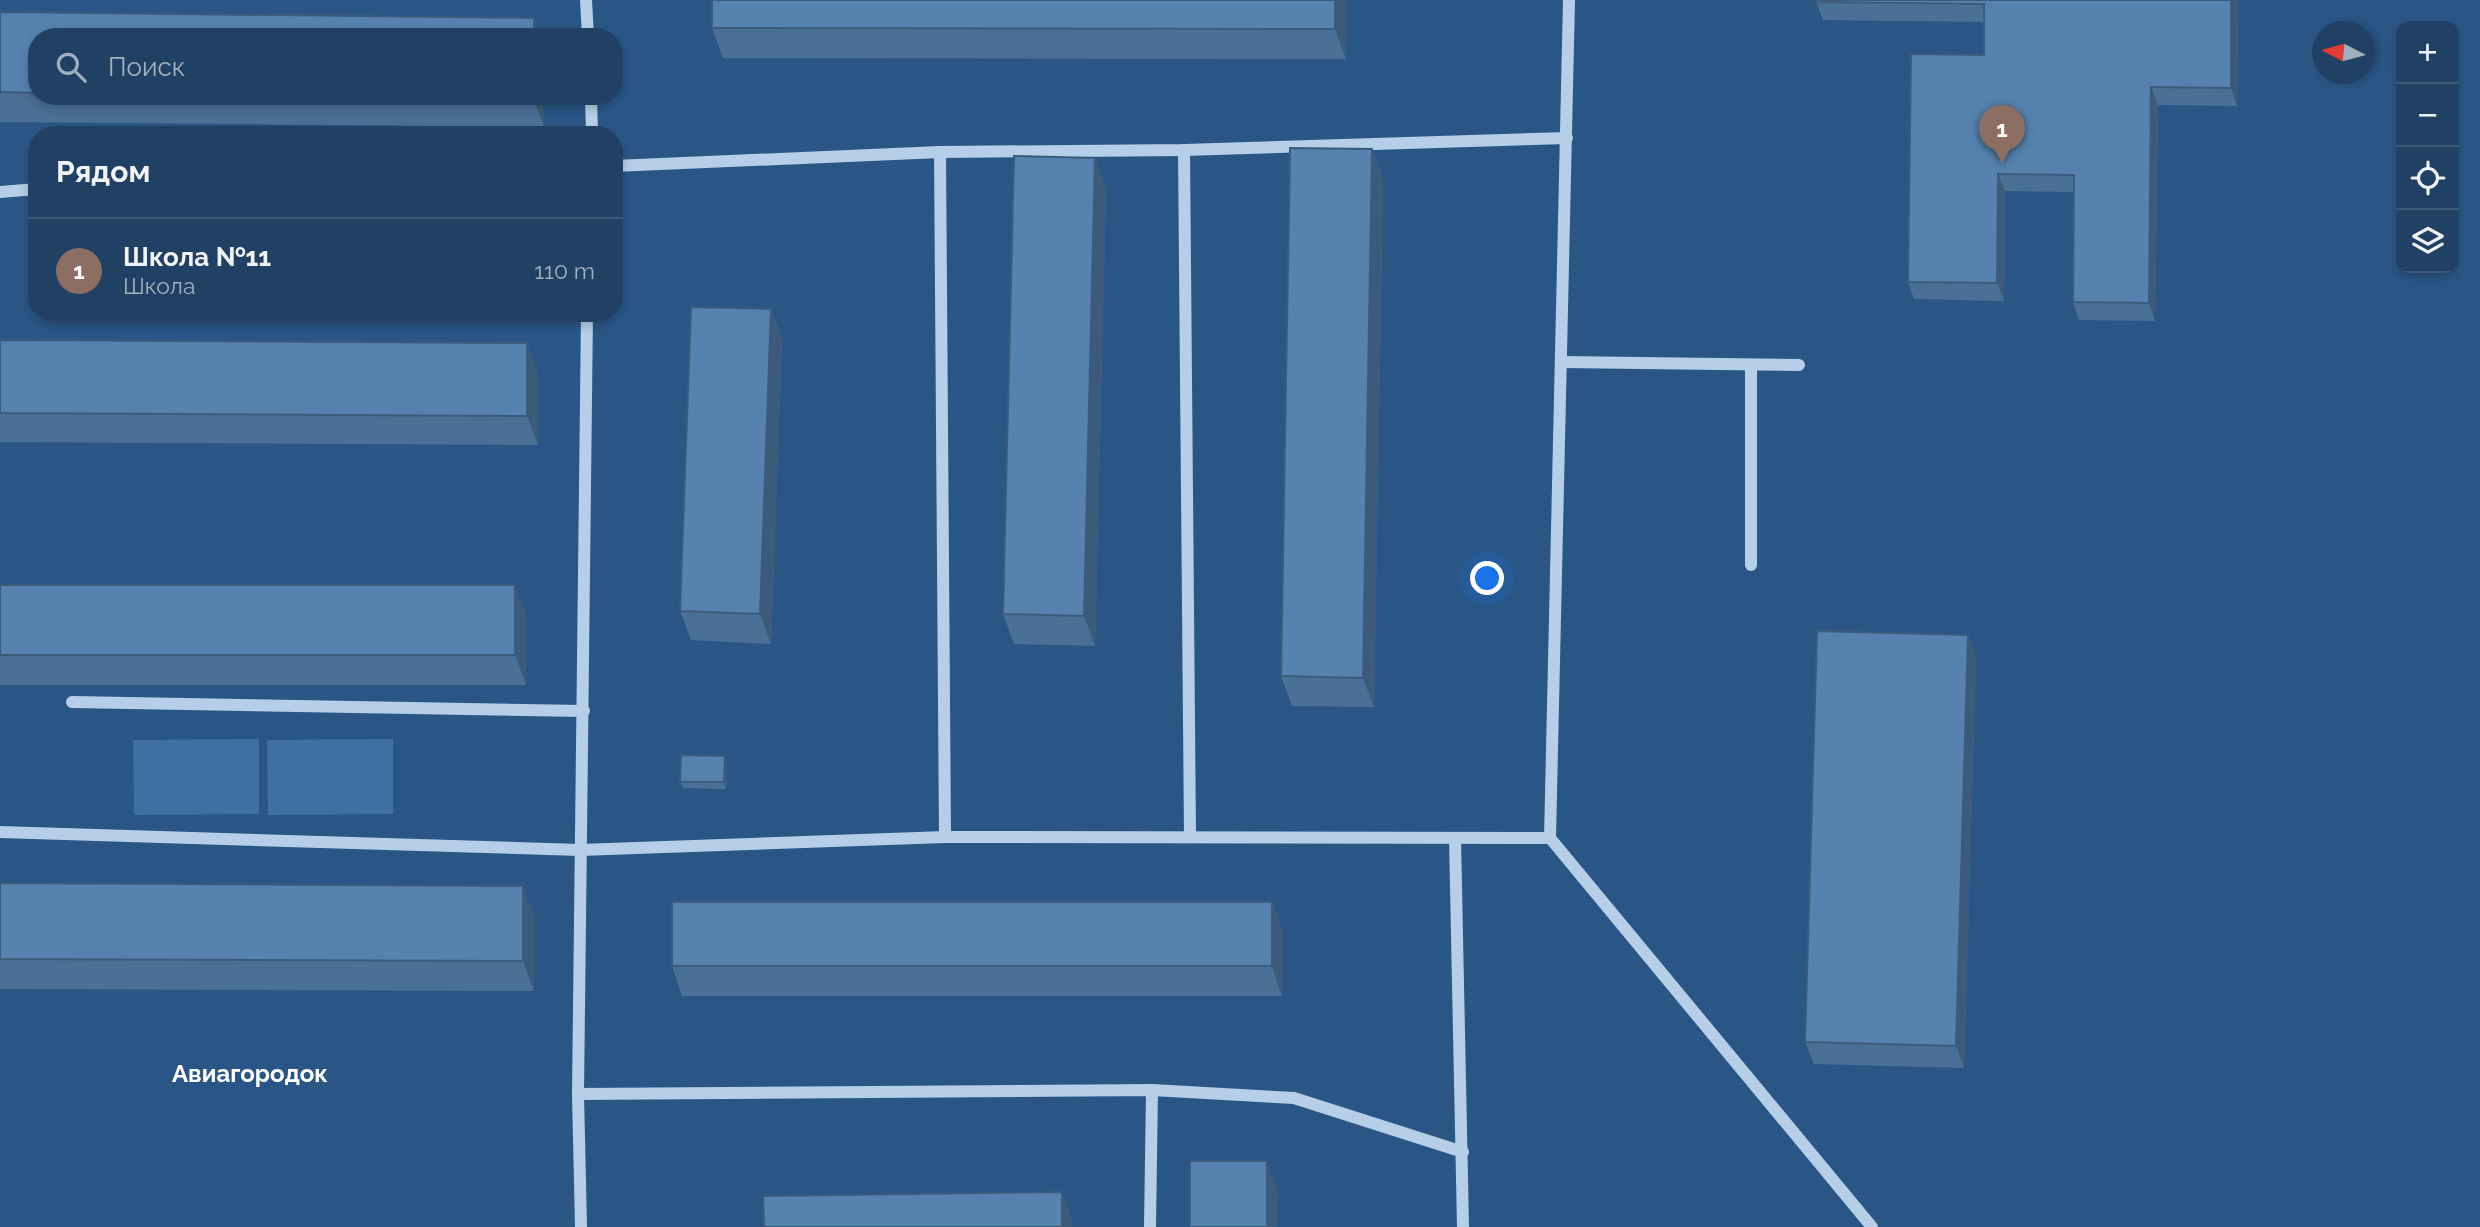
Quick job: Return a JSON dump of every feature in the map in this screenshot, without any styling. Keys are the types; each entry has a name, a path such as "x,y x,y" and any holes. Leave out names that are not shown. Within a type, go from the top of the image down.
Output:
{"street":[{"path":"586,0 588,28"},
{"path":"1569,0 1550,838 1872,1227"},
{"path":"590,105 592,126"},
{"path":"623,166 940,152 1184,150 1567,138"},
{"path":"1184,150 1190,836"},
{"path":"940,152 945,837"},
{"path":"0,192 28,190"},
{"path":"581,1227 578,1094 587,322"},
{"path":"1561,362 1800,365"},
{"path":"1751,366 1751,565"},
{"path":"72,702 584,711"},
{"path":"0,832 580,850 945,837 1550,838"},
{"path":"1455,838 1463,1227"},
{"path":"578,1094 1152,1090 1294,1098 1463,1152"},
{"path":"1150,1227 1152,1090"}],"shaded area":[{"path":"259,739 259,814 134,815 133,740"},
{"path":"393,739 393,814 268,815 267,740"}],"building":[{"path":"712,0 1335,0 1335,29 712,28"},
{"path":"1816,0 2231,0 2231,88 2151,87 2149,303 2073,302 2074,175 1998,174 1997,283 1908,282 1911,54 1984,55 1984,4"},
{"path":"0,12 534,18 534,28 28,28 28,93 0,92"},
{"path":"1290,148 1372,149 1363,678 1281,676"},
{"path":"1014,156 1095,158 1084,616 1003,614"},
{"path":"691,307 771,309 760,614 680,611"},
{"path":"0,340 527,343 527,416 0,413"},
{"path":"0,585 515,585 515,655 0,655"},
{"path":"1817,631 1968,635 1956,1046 1805,1042"},
{"path":"681,755 725,756 724,782 680,782"},
{"path":"0,883 523,886 523,961 0,959"},
{"path":"672,902 1272,902 1272,966 672,966"},
{"path":"1190,1161 1267,1161 1267,1227 1190,1227"},
{"path":"1062,1192 1062,1227 764,1227 763,1196"}],"place":[{"name":"Школа №11","path":"2002,163"}],"district":[{"name":"Авиагородок","path":"250,1074"}]}
